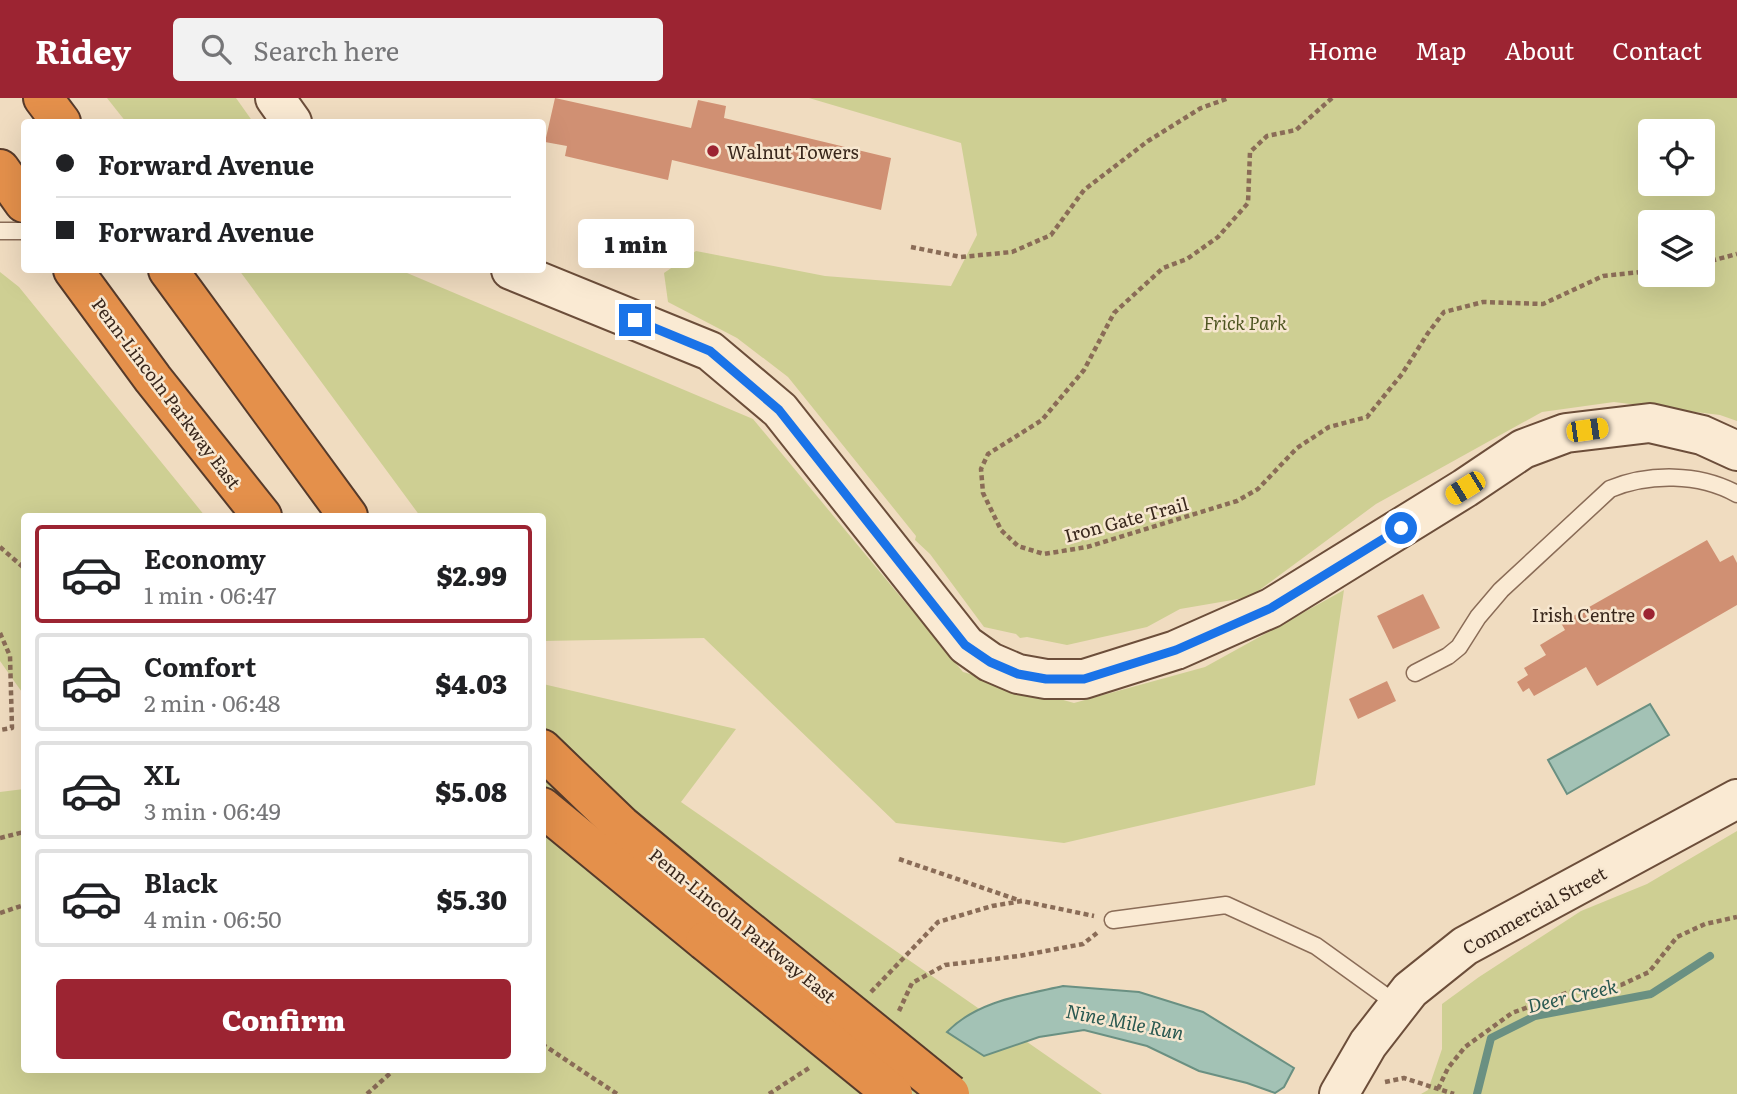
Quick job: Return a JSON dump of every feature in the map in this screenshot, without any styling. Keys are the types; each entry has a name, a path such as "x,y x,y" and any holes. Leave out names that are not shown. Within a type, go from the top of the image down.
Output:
{"highway":[{"path":"43,98 59,119"},
{"path":"0,169 21,199"},
{"name":"Penn-Lincoln Parkway East","path":"75,273 153,379 259,513"},
{"path":"170,273 346,513"},
{"name":"Penn-Lincoln Parkway East","path":"546,753 621,825 716,928 892,1094"},
{"name":"Penn-Lincoln Parkway East","path":"546,810 950,1094"}],"main road":[{"path":"275,98 290,119"},
{"path":"518,273 710,351 779,410 965,645 1018,674 1046,679 1084,679 1176,650 1271,608 1523,449 1566,433 1650,423 1702,435 1737,451"},
{"name":"Commercial Street","path":"1339,1094 1368,1044 1410,990 1465,946 1737,799"}],"lane":[{"path":"0,231 21,231"},
{"path":"1415,673 1459,648 1478,617 1501,590 1609,489 1625,483 1666,478 1696,480 1737,494"},
{"path":"1113,920 1226,905 1315,946 1398,1005"}],"path":[{"path":"911,247 961,257 1012,251 1051,235 1084,190 1148,141 1201,108 1229,98"},
{"name":"Iron Gate Trail","path":"1332,98 1296,130 1267,136 1250,152 1248,203 1219,237 1187,259 1163,268 1114,313 1084,370 1042,420 988,454 981,469 983,493 1001,530 1018,546 1045,554 1087,547 1237,501 1258,489 1297,448 1329,427 1367,417 1402,374 1427,333 1444,312 1483,302 1543,304 1603,276 1638,272"},
{"path":"1715,260 1737,254"},
{"path":"0,547 21,565"},
{"path":"0,633 10,656 12,728 0,730"},
{"path":"0,838 21,833"},
{"path":"899,859 1022,901 1113,920"},
{"path":"870,993 938,922 992,906 1022,901"},
{"path":"0,913 21,906"},
{"path":"1438,1089 1448,1068 1465,1047 1511,1013 1569,992 1621,985 1649,972 1677,937 1705,924 1737,917"},
{"path":"888,1017 900,1010 912,983 945,965 1019,956 1083,944 1113,920"},
{"path":"546,1047 617,1094"},
{"path":"769,1094 804,1073 812,1063"},
{"path":"367,1094 391,1073"},
{"path":"1376,1086 1387,1080 1404,1077 1454,1094"}],"green space":[{"path":"107,98 236,98 251,119 124,119"},
{"name":"Frick Park","path":"809,98 1737,98 1737,421 1720,415 1614,402 1542,412 1376,504 1250,597 1180,609 1147,627 1067,645 1020,638 1016,634 984,627 930,554 915,540 916,536 788,377 737,338 668,302 664,273 696,251 825,276 951,286 977,235 961,143"},
{"path":"0,272 19,287 203,513 21,513 21,691 0,661"},
{"path":"241,273 407,273 753,419 963,672 1074,703 1205,667 1344,590 1315,785 1064,843 896,823 704,638 546,641 546,513 418,513"},
{"path":"546,685 736,729 681,802 1102,1094 0,1094 0,792 21,789 21,1073 546,1073"},
{"path":"1737,831 1737,1094 1421,1094 1428,1090 1442,1049 1442,1004 1581,911 1647,884"}],"water":[{"path":"1650,704 1669,735 1567,794 1548,760"},
{"name":"Nine Mile Run","path":"1063,986 1139,992 1203,1012 1294,1068 1284,1087 1275,1093 1199,1071 1147,1046 1084,1030 1039,1037 984,1056 947,1032 959,1021 986,1006"}],"building":[{"name":"Walnut Towers","path":"555,98 691,128 698,100 726,106 724,118 891,158 881,210 672,160 668,180 565,156 567,146 546,142"},
{"name":"Irish Centre","path":"1707,540 1720,562 1733,555 1737,563 1737,605 1597,686 1586,667 1534,696 1529,688 1523,692 1517,682 1528,675 1524,668 1546,655 1540,645 1565,630 1561,623"},
{"path":"1423,594 1440,628 1393,649 1377,616"},
{"path":"1387,681 1396,701 1358,719 1349,699"}],"waterway":[{"name":"Deer Creek","path":"1477,1094 1491,1038 1535,1016 1651,994 1710,956"}],"place":[{"name":"Walnut Towers","path":"713,151"},
{"name":"Irish Centre","path":"1649,614"}],"route":[{"path":"635,320 710,351 779,410 965,645 990,662 1018,674 1046,679 1084,679 1176,650 1271,608 1401,528"}]}
